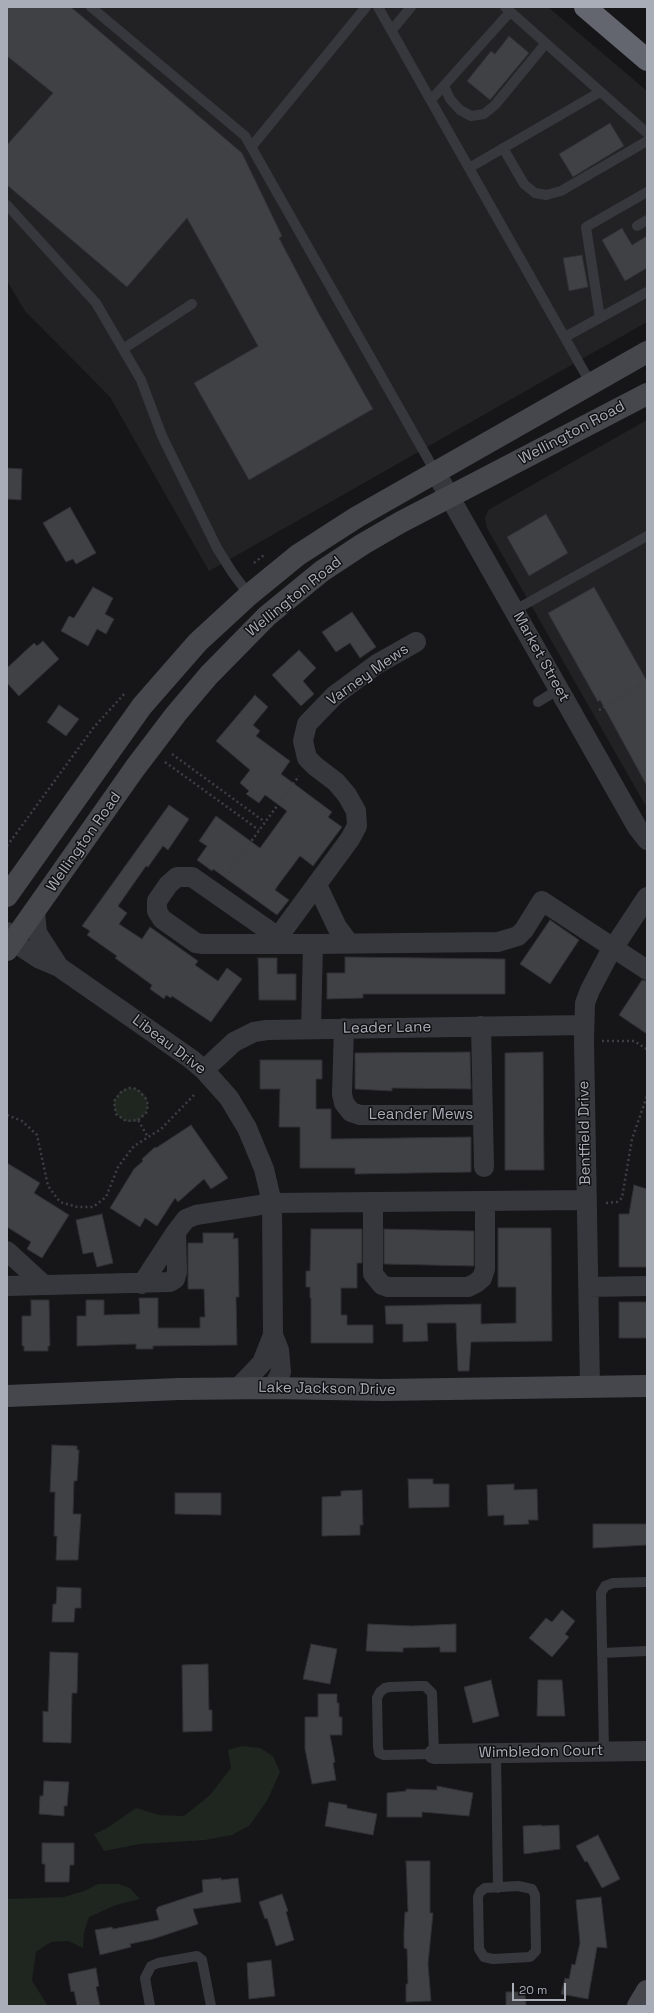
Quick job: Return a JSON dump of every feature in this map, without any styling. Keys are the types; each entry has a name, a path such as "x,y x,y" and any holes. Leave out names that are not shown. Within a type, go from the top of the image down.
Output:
{"highway":[{"path":"585,7 647,60"}],"main road":[{"name":"Wellington Road","path":"7,896 142,706 198,642 249,595 298,555 328,535 647,352"},
{"name":"Wellington Road","path":"10,940 35,911 155,741 204,681 266,616 322,571 394,525 647,394"},
{"name":"Lake Jackson Drive","path":"7,1396 238,1388 390,1390 647,1386"},
{"path":"638,2006 647,1991"}],"street":[{"name":"Market Street","path":"436,473 637,827 647,840"},
{"name":"Varney Mews","path":"309,761 303,741 307,724 314,715 335,695 377,664 416,642"},
{"path":"280,942 317,885 354,833 358,821 356,811 347,795 336,782 309,761"},
{"path":"280,942 192,877 177,877 157,901 157,911 162,919 199,944 280,942 313,944 503,941 518,936 524,930 542,900 647,970"},
{"path":"317,885 331,917 349,943"},
{"name":"Bentfield Drive","path":"590,1387 586,1202 585,1003 590,990 613,948 647,897"},
{"name":"Libeau Drive","path":"35,911 37,933 59,967"},
{"name":"Libeau Drive","path":"10,940 38,958 59,967 176,1048 204,1070 228,1098 247,1128 264,1169 272,1203 273,1335 279,1350 281,1372 273,1388"},
{"path":"311,1029 313,944"},
{"name":"Leader Lane","path":"204,1070 234,1042 254,1032 344,1028 481,1026 584,1033"},
{"name":"Leander Mews","path":"481,1026 484,1167"},
{"name":"Leander Mews","path":"344,1028 342,1094 344,1103 351,1112 360,1115 483,1115"},
{"path":"7,1286 142,1284 170,1282 175,1279 177,1272 176,1232 186,1218 196,1215 272,1203 485,1201 586,1202"},
{"path":"372,1202 373,1274 382,1285 388,1287 468,1287 482,1278 486,1269 485,1201"},
{"path":"7,1251 44,1285"},
{"path":"588,1287 647,1286"},
{"name":"Libeau Drive","path":"238,1388 262,1363 273,1335"},
{"name":"Wimbledon Court","path":"434,1754 604,1750 647,1751"}],"lane":[{"path":"91,7 236,127 252,146 436,473"},
{"path":"252,146 366,7"},
{"path":"378,7 591,384"},
{"path":"392,30 412,7"},
{"path":"431,100 508,9 647,133"},
{"path":"444,86 450,99 460,110 471,116 484,114 495,105 546,43"},
{"path":"469,168 600,92"},
{"path":"504,148 524,184 535,193 546,195 561,191 647,141"},
{"path":"600,318 586,227 647,192"},
{"path":"7,205 96,303 141,380 162,436 217,548 249,595"},
{"path":"637,226 647,220"},
{"path":"565,338 647,292"},
{"path":"123,349 192,304"},
{"path":"515,610 647,536"},
{"path":"538,702 559,689"},
{"path":"604,1750 600,1593 602,1589 613,1583 647,1582"},
{"path":"602,1653 647,1651"},
{"path":"420,1686 429,1689 433,1699 434,1754 384,1756 379,1753 377,1698 380,1692 385,1688 420,1686"},
{"path":"496,1753 498,1888"},
{"path":"526,1887 532,1890 535,1895 537,1944 534,1955 530,1958 489,1958 482,1954 479,1949 478,1897 480,1892 486,1888 498,1888 526,1887"},
{"path":"150,2006 145,1978 151,1966 197,1956 202,1960 211,2006"}],"path":[{"path":"598,710 647,680"},
{"path":"172,754 265,822"},
{"path":"214,892 309,761"},
{"path":"166,762 258,830"},
{"path":"584,1033 634,1041 647,1049"},
{"path":"130,1088 137,1089 146,1099 146,1113 138,1120 126,1121 118,1116 115,1111 114,1101 122,1091 130,1088"},
{"path":"7,1115 22,1121 35,1132 50,1190 63,1204 77,1207 94,1207 102,1202 123,1160 134,1146 161,1129 196,1093"},
{"path":"586,1202 617,1202 622,1198 632,1139 647,1096"},
{"path":"138,1120 148,1137"}],"shaded area":[{"path":"7,7 548,7 647,91 647,322 209,571 110,397 25,311 7,281"},
{"path":"647,420 647,808 487,528 485,518 488,510"},
{"path":"131,1088 137,1089 143,1093 147,1099 147,1111 143,1117 137,1121 131,1122 125,1121 119,1117 115,1111 114,1105 115,1099 119,1093 125,1089"},
{"path":"242,1746 260,1748 273,1756 280,1772 267,1801 249,1826 232,1835 205,1840 140,1844 104,1851 94,1834 107,1828 136,1808 159,1815 184,1816 210,1795 231,1768 228,1750"},
{"path":"98,1884 118,1884 130,1888 140,1899 116,1905 89,1917 84,1932 83,1948 68,1941 51,1942 36,1952 32,1981 48,2006 7,2006 7,1899 64,1897 84,1891"}],"building":[{"path":"7,7 71,7 242,153 282,236 279,238 318,312 373,409 249,480 194,383 258,346 187,218 127,287 7,185 7,145 53,93 7,56"},
{"path":"509,36 529,53 490,100 467,81 491,51 495,54"},
{"path":"610,123 624,146 573,177 559,154"},
{"path":"622,228 632,245 647,236 647,268 625,281 602,240"},
{"path":"582,255 588,287 569,291 563,258"},
{"path":"7,468 22,469 21,500 7,499"},
{"path":"70,507 96,553 76,564 73,559 66,562 43,523"},
{"path":"546,514 568,553 529,576 507,537"},
{"path":"93,587 113,598 105,614 114,619 106,634 97,629 88,646 61,631 69,616 74,618"},
{"path":"594,587 647,681 647,786 600,700 598,702 548,613"},
{"path":"352,612 376,647 360,658 350,643 336,652 322,632"},
{"path":"43,641 59,659 19,696 7,683 7,668 34,643 37,646"},
{"path":"299,650 316,668 303,681 314,694 301,706 272,675"},
{"path":"255,695 268,707 253,725 260,731 256,736 290,761 281,774 332,812 328,817 342,827 313,866 300,856 279,884 275,890 289,900 277,915 213,869 212,871 197,860 207,846 199,841 216,816 260,848 287,811 265,795 259,803 246,794 249,791 240,783 250,770 216,741"},
{"path":"59,705 79,719 66,736 47,722"},
{"path":"169,805 189,819 168,850 163,846 148,867 146,866 118,906 127,913 119,924 142,939 150,927 198,961 195,965 218,981 227,968 242,979 211,1022 172,996 171,998 166,995 164,999 150,989 152,985 115,958 117,956 87,935 90,931 82,926"},
{"path":"550,920 579,940 550,984 520,964"},
{"path":"345,957 505,959 505,994 363,994 363,998 327,999 327,973 345,973"},
{"path":"258,958 277,958 277,974 296,974 296,1000 259,1000"},
{"path":"642,980 647,981 647,1034 619,1015"},
{"path":"470,1052 471,1089 392,1088 392,1091 355,1089 355,1053"},
{"path":"543,1052 544,1170 505,1170 505,1053"},
{"path":"260,1060 322,1060 322,1079 316,1079 316,1109 331,1109 331,1139 471,1137 471,1172 355,1174 355,1168 300,1168 300,1127 279,1127 280,1089 260,1089"},
{"path":"191,1125 228,1178 211,1189 204,1179 178,1202 175,1198 157,1226 145,1218 140,1227 110,1208 134,1169 143,1161 142,1159 155,1147 156,1148"},
{"path":"7,1163 40,1183 34,1193 69,1215 42,1258 27,1249 31,1242 7,1227"},
{"path":"634,1185 647,1189 647,1267 619,1267 619,1214 629,1214"},
{"path":"102,1214 113,1263 97,1267 93,1252 83,1254 76,1220"},
{"path":"498,1228 551,1228 552,1341 471,1342 469,1371 458,1371 456,1323 427,1323 428,1341 403,1342 403,1324 386,1324 385,1306 481,1304 481,1324 516,1323 516,1287 498,1287"},
{"path":"311,1229 362,1229 362,1263 357,1263 357,1288 341,1288 341,1315 347,1315 347,1325 373,1325 373,1343 311,1343 311,1298 310,1287 306,1287 306,1271 310,1271"},
{"path":"384,1229 474,1231 474,1266 384,1264"},
{"path":"203,1233 234,1233 233,1239 238,1238 239,1297 236,1297 237,1345 153,1346 153,1349 136,1349 136,1344 77,1346 77,1316 86,1316 86,1300 104,1300 104,1315 140,1314 139,1298 158,1298 158,1328 200,1328 200,1317 205,1317 204,1289 188,1289 188,1243 203,1243"},
{"path":"31,1300 49,1300 50,1346 48,1346 48,1351 24,1351 24,1346 22,1346 22,1316 31,1316"},
{"path":"619,1302 647,1302 647,1338 619,1338"},
{"path":"52,1445 77,1446 77,1450 79,1450 77,1481 74,1481 73,1514 81,1514 78,1560 56,1560 57,1536 54,1536 55,1492 50,1492"},
{"path":"408,1479 433,1479 433,1484 449,1484 449,1507 409,1508"},
{"path":"514,1484 514,1490 537,1489 538,1520 528,1520 529,1524 504,1525 504,1515 488,1516 487,1485"},
{"path":"362,1490 363,1525 360,1525 360,1535 322,1536 322,1497 341,1496 341,1491"},
{"path":"175,1493 221,1493 221,1515 175,1514"},
{"path":"593,1524 647,1524 647,1545 593,1548"},
{"path":"57,1587 81,1588 81,1608 75,1608 74,1622 52,1622 53,1604 56,1604"},
{"path":"562,1610 575,1621 565,1634 569,1637 552,1657 529,1638 546,1618 552,1622"},
{"path":"368,1624 412,1626 456,1624 456,1652 440,1652 440,1647 403,1648 403,1652 366,1651"},
{"path":"311,1644 337,1649 330,1684 303,1679"},
{"path":"50,1652 78,1653 77,1693 72,1693 71,1743 43,1742 43,1711 48,1712"},
{"path":"208,1664 209,1710 212,1710 212,1731 183,1732 182,1665"},
{"path":"491,1680 499,1716 473,1723 464,1687"},
{"path":"538,1680 562,1680 565,1716 537,1716"},
{"path":"318,1694 337,1694 337,1703 339,1703 339,1717 342,1717 342,1735 330,1735 335,1762 333,1763 336,1780 312,1784 305,1749 305,1717 318,1717"},
{"path":"44,1781 69,1782 67,1806 64,1806 64,1816 39,1814 40,1796 43,1796"},
{"path":"437,1786 473,1793 469,1816 422,1812 422,1817 387,1817 387,1793 406,1791 406,1789 437,1790"},
{"path":"329,1802 347,1805 347,1808 377,1814 373,1835 325,1826"},
{"path":"559,1825 560,1849 524,1854 523,1826"},
{"path":"598,1835 620,1879 602,1888 587,1861 585,1862 576,1846"},
{"path":"42,1843 74,1843 74,1865 70,1865 69,1882 45,1882 45,1864 42,1864"},
{"path":"406,1861 430,1861 430,1913 433,1913 428,1964 431,2001 406,2002 406,1984 408,1984 407,1949 404,1948 404,1931 405,1912 408,1912"},
{"path":"221,1878 221,1880 238,1878 241,1902 193,1909 198,1924 153,1939 130,1944 131,1947 100,1955 95,1930 112,1927 113,1929 159,1920 156,1910 158,1907 203,1892 202,1880"},
{"path":"282,1894 288,1911 286,1912 294,1940 276,1946 267,1918 265,1919 259,1902"},
{"path":"601,1897 607,1948 597,1947 588,1999 561,1994 565,1978 569,1979 572,1964 575,1965 580,1943 576,1900"},
{"path":"271,1960 275,1996 249,1999 247,1963"},
{"path":"96,1968 99,1986 96,1987 100,2006 77,2006 74,1991 71,1992 68,1974"},
{"path":"506,1992 525,1992 526,2006 506,2006"}]}
